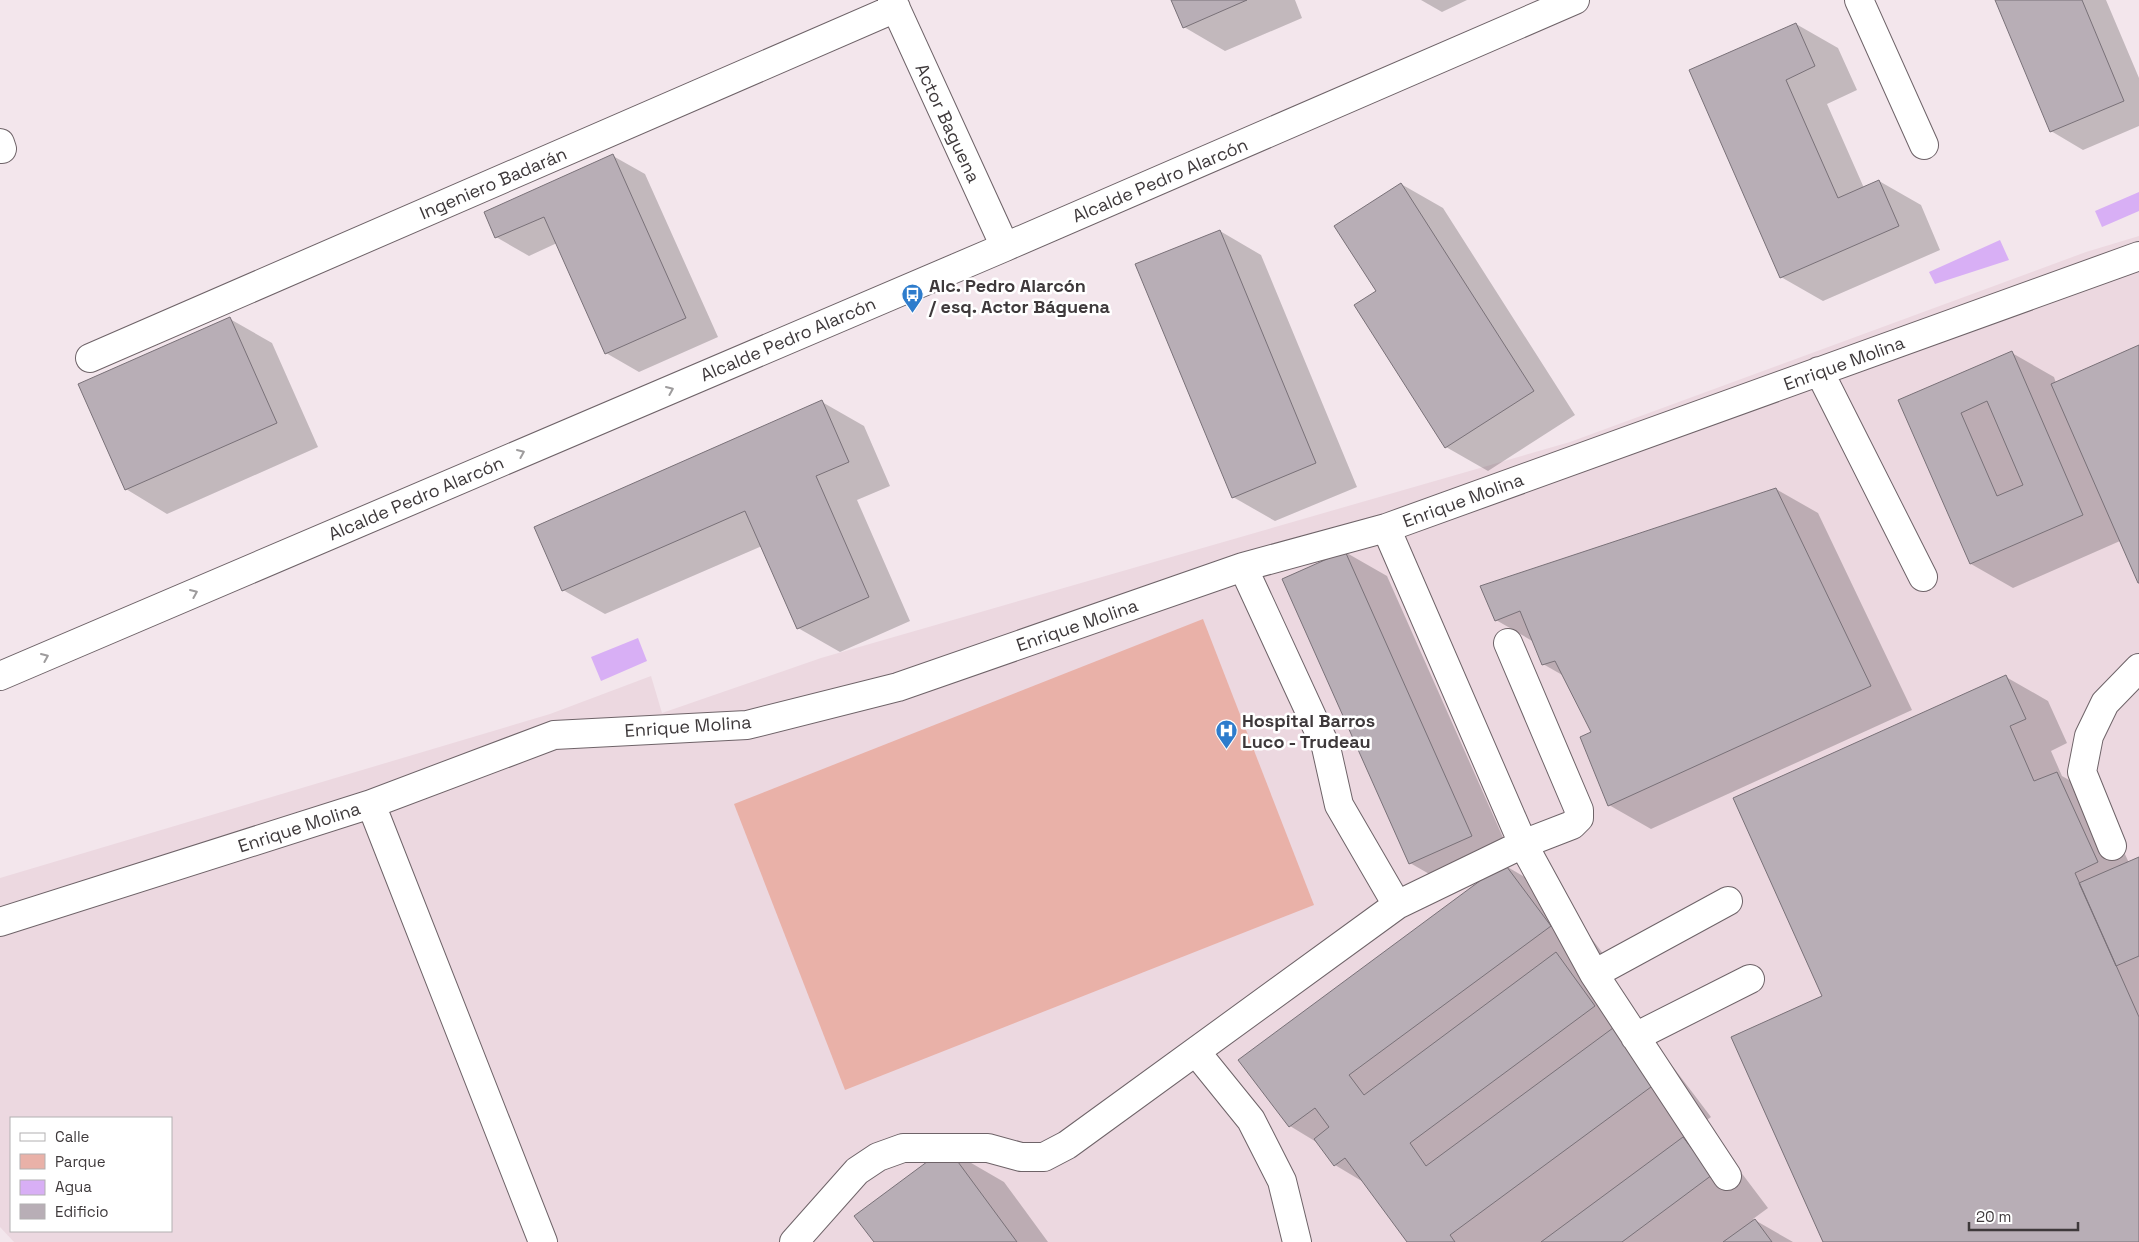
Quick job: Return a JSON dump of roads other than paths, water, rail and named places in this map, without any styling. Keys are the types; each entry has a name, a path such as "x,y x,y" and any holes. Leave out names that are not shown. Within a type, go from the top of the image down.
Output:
{"street":[{"name":"Alcalde Pedro Alarcón","path":"0,676 1005,247 1575,0"},
{"path":"1859,0 1924,145"},
{"name":"Actor Baguena","path":"894,4 1005,247"},
{"name":"Ingeniero Badarán","path":"90,358 894,4"},
{"name":"Enrique Molina","path":"0,922 371,804 554,734 747,725 898,687 1242,567 1386,528 2139,256"},
{"path":"1819,372 1923,576"},
{"path":"1386,528 1523,844 1594,974 1727,1176"},
{"path":"1242,567 1326,747 1339,805 1396,905"},
{"path":"794,1242 857,1172 878,1157 903,1148 988,1148 1021,1157 1044,1157 1068,1145 1396,905 1523,844 1572,825 1579,818 1579,810 1508,643"},
{"path":"2112,846 2082,772 2089,736 2105,703 2139,668"},
{"path":"371,804 542,1242"},
{"path":"1594,974 1728,901"},
{"path":"1635,1037 1750,979"},
{"path":"1196,1052 1251,1120 1282,1181 1297,1242"}],"water":[{"path":"2139,192 2139,211 2102,227 2095,211"},
{"path":"2000,240 2009,260 1935,284 1929,272"},
{"path":"638,638 647,661 601,681 591,657"}],"place":[{"name":"Alc. Pedro Alarcón / esq. Actor Báguena","path":"913,314"},
{"name":"Hospital Barros Luco - Trudeau","path":"1226,749"}]}
